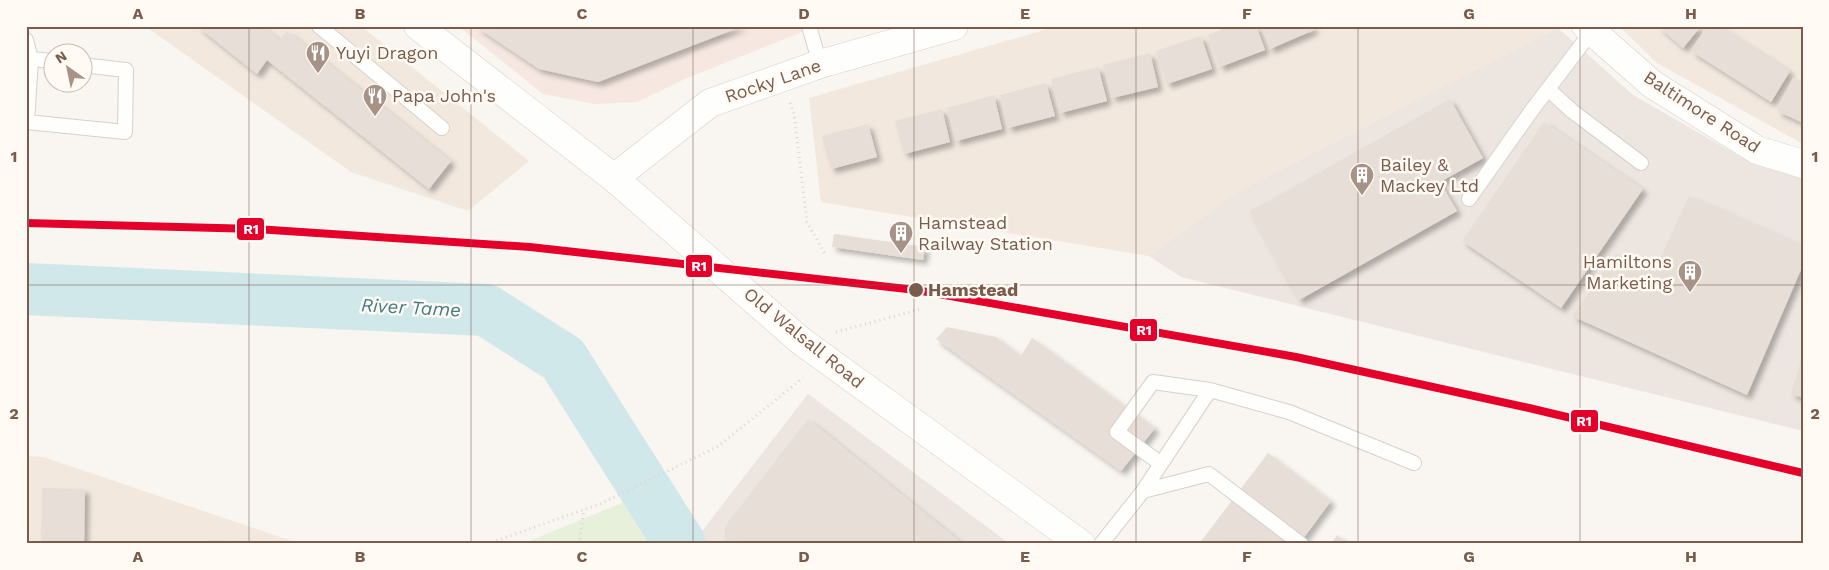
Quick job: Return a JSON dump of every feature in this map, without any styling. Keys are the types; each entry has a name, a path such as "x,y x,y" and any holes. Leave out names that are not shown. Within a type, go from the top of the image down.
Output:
{"main road":[{"name":"Old Walsall Road","path":"418,26 614,178 802,341 1069,540"},
{"name":"Rocky Lane","path":"614,178 710,103 820,64 954,26"},
{"name":"Baltimore Road","path":"1589,29 1652,84 1757,150 1803,164"}],"lane":[{"path":"319,26 442,128"},
{"path":"809,26 820,64"},
{"path":"1469,200 1589,29"},
{"path":"26,40 31,59 26,122 125,132 126,70 92,66"},
{"path":"31,59 42,60"},
{"path":"1548,89 1572,111 1641,163"},
{"path":"1160,463 1117,432 1152,382 1210,390 1289,412 1414,463"},
{"path":"1101,544 1143,491 1210,390"},
{"path":"1143,491 1209,474 1301,544"}],"path":[{"path":"780,77 794,114 807,222 826,254"},
{"path":"802,341 921,309"},
{"path":"488,544 600,504 717,447 827,360"},
{"path":"579,544 584,509"}],"shaded area":[{"path":"145,26 361,26 529,161 468,211 351,172"},
{"path":"458,26 817,26 685,79 637,102 594,104 543,94"},
{"path":"1058,26 1556,26 1558,28 1227,200 1149,256 821,202 809,98"},
{"path":"1619,26 1803,26 1803,144 1657,63"},
{"path":"1558,28 1633,95 1746,160 1803,179 1803,431 1181,277 1149,256 1235,194"},
{"path":"808,394 1010,544 692,544"},
{"path":"26,456 43,457 301,544 26,544"}],"green space":[{"path":"644,494 692,544 522,544"}],"building":[{"path":"197,26 262,26 280,40 287,31 451,161 429,189 267,60 257,74"},
{"path":"475,26 588,26 594,29 602,26 743,26 598,82 539,69"},
{"path":"1231,26 1256,26 1265,50 1220,67 1208,35"},
{"path":"1261,26 1313,26 1314,30 1270,49"},
{"path":"1658,26 1701,26 1683,48"},
{"path":"1707,26 1719,26 1790,71 1771,102 1691,51"},
{"path":"1201,36 1212,69 1167,84 1156,51"},
{"path":"1150,53 1158,87 1112,98 1103,65"},
{"path":"1098,67 1107,101 1060,113 1051,79"},
{"path":"1793,78 1803,83 1803,123 1777,111"},
{"path":"1046,83 1055,116 1008,128 1000,95"},
{"path":"994,95 1002,129 956,141 947,108"},
{"name":"Bailey & Mackey Ltd","path":"1450,99 1483,158 1440,182 1457,211 1299,300 1250,211"},
{"path":"942,109 950,142 904,154 895,121"},
{"name":"Bailey & Mackey Ltd","path":"1544,122 1643,189 1561,308 1462,241"},
{"path":"868,124 877,157 831,169 822,136"},
{"name":"Hamiltons Marketing","path":"1689,196 1803,246 1803,265 1747,395 1572,316 1616,254 1655,269"},
{"name":"Hamstead Railway Station","path":"834,234 925,247 923,260 832,247"},
{"path":"947,327 996,337 1021,356 1032,338 1155,428 1121,471 936,339"},
{"path":"1803,357 1803,398 1791,394"},
{"path":"808,419 963,544 725,544 725,526"},
{"path":"1268,453 1331,501 1299,544 1199,544"},
{"path":"42,488 85,489 84,544 41,544"},
{"path":"1337,535 1349,544 1331,544"},
{"path":"208,540 245,541 245,544 208,544"}],"waterway":[{"name":"River Tame","path":"26,289 486,310 563,359 680,544"}],"transit line":[{"name":"R1","path":"26,223 256,229 530,247 916,290 1296,357 1529,408 1803,473"}],"place":[{"name":"Yuyi Dragon","path":"318,74"},
{"name":"Papa John's","path":"375,117"},
{"name":"Bailey & Mackey Ltd","path":"1362,196"},
{"name":"Hamstead Railway Station","path":"901,254"},
{"name":"Hamstead","path":"916,290"},
{"name":"Hamiltons Marketing","path":"1690,293"}]}
